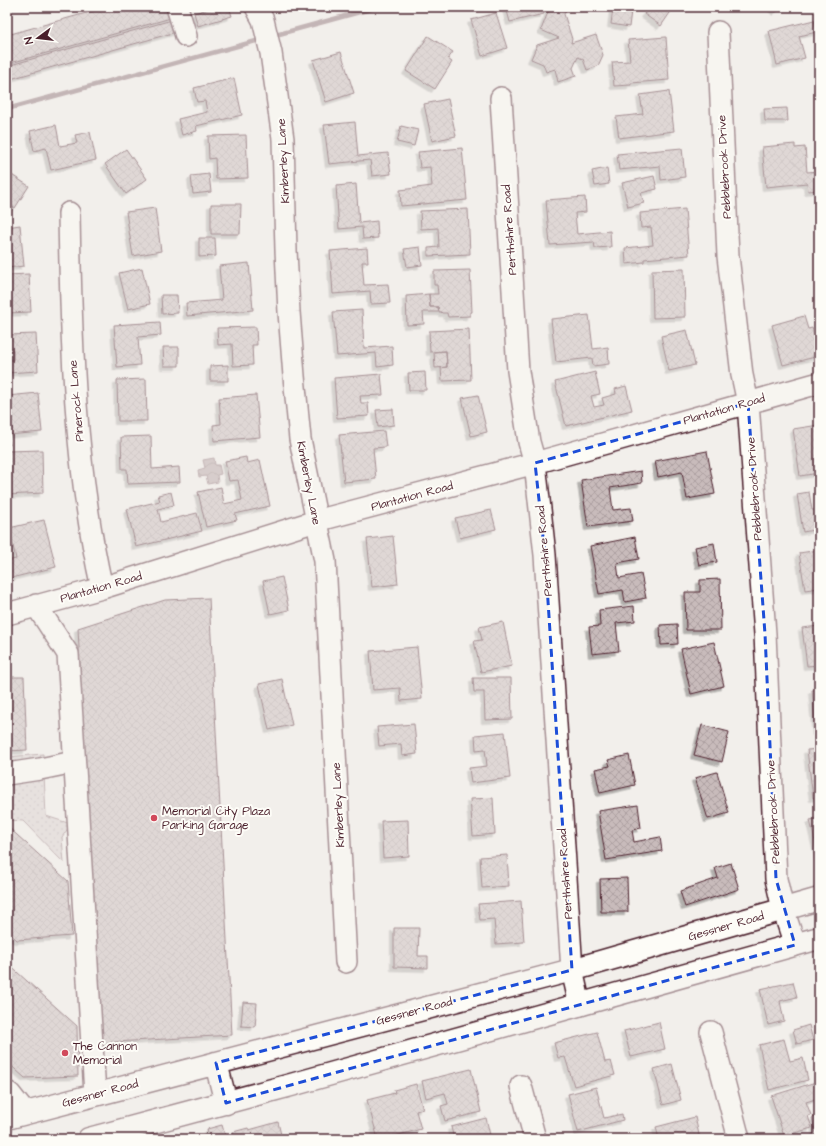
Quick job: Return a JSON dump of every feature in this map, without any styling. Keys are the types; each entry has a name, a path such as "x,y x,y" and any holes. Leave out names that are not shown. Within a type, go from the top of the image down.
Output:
{"main road":[{"name":"Gessner Road","path":"16,1115 572,970 819,899"},
{"path":"89,1139 226,1103 819,938"},
{"path":"216,1063 226,1103"}],"street":[{"path":"177,7 186,36"},
{"name":"Kimberley Lane","path":"260,14 271,53 283,140 286,250 294,376 300,439 325,561 346,962"},
{"name":"Pebblebrook Drive","path":"718,32 728,256 742,375 748,403 765,634 776,879 783,910 795,945"},
{"name":"Perthshire Road","path":"501,98 518,371 529,442 535,463 545,555 572,970 580,1005"},
{"name":"Pinerock Lane","path":"69,213 70,316 74,379 87,504 94,554 102,588"},
{"name":"Plantation Road","path":"7,614 102,588 316,521 535,463 819,383"},
{"path":"36,605 68,654 95,1094"},
{"path":"7,774 74,762"},
{"path":"711,1032 739,1139"},
{"path":"521,1086 535,1139"},
{"path":"7,1092 10,1094 16,1115"}],"highlighted area":[{"path":"748,403 765,634 776,879 795,945 226,1103 216,1063 572,970 545,555 535,463"}],"shaded area":[{"path":"43,754 46,816 71,824 62,837 64,863 23,821 7,820 7,757"}],"water":[{"path":"214,458 215,465 219,465 221,474 217,475 218,482 208,484 206,476 199,477 198,470 205,468 203,460"}],"building":[{"path":"108,7 168,7 171,18 7,64 7,35"},
{"path":"215,7 229,7 232,16 198,26 194,13"},
{"path":"506,7 543,7 544,14 510,22"},
{"path":"550,7 567,7 564,14 572,39 571,43 596,35 603,55 598,66 587,70 583,59 578,57 573,68 576,76 558,82 555,69 546,72 543,64 531,59 537,45 559,38 541,30"},
{"path":"650,7 674,7 661,26 644,14"},
{"path":"771,7 781,7 776,12"},
{"path":"613,8 631,11 629,27 611,24"},
{"path":"496,13 507,48 482,56 471,20"},
{"path":"172,20 176,32 7,80 7,66"},
{"path":"814,20 817,32 799,36 805,58 777,65 769,31"},
{"path":"428,36 453,52 448,59 452,62 435,89 406,71"},
{"path":"666,37 669,80 614,86 612,62 630,61 628,40"},
{"path":"341,52 354,93 326,102 313,60"},
{"path":"234,78 242,115 196,126 197,131 182,135 178,119 207,112 205,101 197,102 194,88"},
{"path":"669,91 674,131 619,138 616,117 643,114 640,95"},
{"path":"448,99 456,136 432,141 424,104"},
{"path":"787,108 788,121 765,121 764,109"},
{"path":"355,122 358,156 388,153 391,174 372,176 370,160 329,164 324,125"},
{"path":"56,125 60,146 77,143 75,135 90,132 96,160 51,170 46,148 34,151 30,131"},
{"path":"401,126 418,130 414,146 397,142"},
{"path":"246,135 248,178 216,179 215,158 209,159 208,136"},
{"path":"795,144 795,148 805,147 807,172 819,171 819,190 808,191 807,183 766,187 762,147"},
{"path":"462,148 467,200 401,206 400,190 432,186 430,167 420,168 418,152"},
{"path":"682,148 685,177 661,180 660,166 619,170 617,154"},
{"path":"126,149 147,179 126,194 105,164"},
{"path":"607,168 609,184 595,186 592,171"},
{"path":"7,172 29,186 15,208 7,204"},
{"path":"209,174 211,192 193,194 191,176"},
{"path":"654,176 657,189 641,193 644,203 628,207 622,183"},
{"path":"356,184 359,223 377,221 378,238 363,239 362,227 339,229 336,186"},
{"path":"585,197 586,212 575,213 577,234 610,231 611,247 595,248 594,242 550,245 546,200"},
{"path":"211,204 241,204 240,234 211,234"},
{"path":"155,208 161,251 133,256 126,212"},
{"path":"468,209 470,254 428,256 428,248 439,247 438,228 421,229 420,211"},
{"path":"685,209 689,255 644,259 644,262 626,264 625,248 653,245 651,227 641,228 640,213"},
{"path":"20,225 24,266 7,268 7,227"},
{"path":"199,238 215,238 216,256 199,257"},
{"path":"420,247 422,265 407,267 404,249"},
{"path":"367,248 368,262 362,262 364,285 388,284 390,303 371,304 370,291 333,294 330,251"},
{"path":"249,263 253,310 187,316 186,303 222,300 219,266"},
{"path":"142,268 150,304 128,309 119,273"},
{"path":"684,269 685,317 653,318 652,270"},
{"path":"470,270 472,312 470,312 470,316 448,317 447,313 439,312 438,307 430,307 429,294 438,294 437,285 434,285 434,271"},
{"path":"29,274 31,312 7,313 7,275"},
{"path":"429,294 430,307 438,307 439,312 423,312 424,324 407,325 406,296"},
{"path":"161,295 177,295 178,313 162,314"},
{"path":"362,310 364,348 392,346 393,365 377,367 376,353 337,356 333,312"},
{"path":"589,315 593,349 608,347 609,364 593,366 592,358 556,362 551,319"},
{"path":"804,316 808,329 812,328 815,337 819,336 819,356 783,365 772,325"},
{"path":"160,322 161,335 138,337 140,365 117,367 114,325"},
{"path":"256,327 257,345 252,345 253,365 233,366 232,344 218,345 217,328"},
{"path":"469,329 471,380 442,381 441,368 447,367 446,351 430,352 429,331"},
{"path":"687,330 695,365 669,371 661,336"},
{"path":"36,334 38,371 7,373 7,360 13,360 13,350 7,350 7,335"},
{"path":"163,347 179,347 179,366 164,366"},
{"path":"446,351 447,367 435,368 434,352"},
{"path":"228,365 228,381 210,381 210,366"},
{"path":"425,372 426,390 409,390 408,373"},
{"path":"595,372 600,394 591,396 594,407 604,405 602,398 616,394 615,389 626,386 632,410 566,426 555,382"},
{"path":"381,374 383,395 360,396 361,403 368,403 369,416 337,418 334,378"},
{"path":"146,379 147,421 118,421 117,380"},
{"path":"38,393 42,432 8,435 10,445 7,446 7,396"},
{"path":"256,395 260,437 214,441 213,425 221,424 219,398"},
{"path":"478,395 487,432 471,436 462,398"},
{"path":"393,409 394,425 378,427 376,410"},
{"path":"819,425 819,473 800,476 793,429"},
{"path":"384,431 386,447 373,448 376,479 344,482 339,435"},
{"path":"151,436 152,469 179,467 180,482 128,484 127,469 122,469 121,437"},
{"path":"42,450 43,493 7,495 7,451"},
{"path":"707,451 715,494 687,499 682,472 658,477 655,461"},
{"path":"246,457 247,463 260,460 270,506 235,514 237,520 206,527 198,492 221,487 224,504 242,500 238,480 229,481 225,461"},
{"path":"641,471 642,483 610,488 613,510 631,508 633,521 588,527 581,480"},
{"path":"171,492 174,505 158,509 161,522 197,513 202,531 136,547 127,509 160,501 158,495"},
{"path":"809,492 812,510 819,510 819,529 803,532 797,494"},
{"path":"491,510 496,529 460,538 455,518"},
{"path":"44,520 56,567 7,579 7,561 16,559 9,528"},
{"path":"393,536 398,584 372,587 367,539"},
{"path":"635,537 639,559 617,563 619,578 641,574 646,598 625,602 623,590 599,594 590,546"},
{"path":"714,543 717,562 699,565 695,547"},
{"path":"819,550 819,588 805,590 799,553"},
{"path":"282,577 289,610 270,614 263,581"},
{"path":"720,579 721,630 686,630 685,592 700,592 700,580"},
{"name":"Memorial City Plaza Parking Garage","path":"209,598 232,1035 99,1043 78,628 165,600"},
{"path":"634,606 635,621 616,623 619,651 592,654 589,627 600,626 599,610"},
{"path":"503,622 512,666 481,672 474,641 482,640 479,627"},
{"path":"677,624 678,644 661,645 660,625"},
{"path":"819,626 819,665 807,666 802,628"},
{"path":"714,642 724,686 691,694 681,649"},
{"path":"417,647 422,699 401,701 400,688 373,690 370,651"},
{"path":"7,677 24,677 27,750 7,751"},
{"path":"473,678 511,678 512,719 485,720 484,692 474,692"},
{"path":"282,679 292,725 269,730 259,684"},
{"path":"812,690 819,690 819,732 816,732"},
{"path":"414,724 417,754 402,756 401,744 379,746 377,727"},
{"path":"702,725 729,732 722,762 694,755"},
{"path":"505,732 510,778 471,783 469,768 487,766 485,749 476,750 475,735"},
{"path":"819,749 819,797 813,798 807,750"},
{"path":"629,755 635,785 600,793 595,769 610,766 608,760"},
{"path":"717,772 729,813 708,819 695,778"},
{"path":"493,798 495,834 473,836 470,799"},
{"path":"638,805 641,828 632,830 634,842 660,837 662,851 606,860 598,811"},
{"path":"819,818 819,859 810,820"},
{"path":"408,820 409,856 383,858 381,821"},
{"path":"7,826 68,881 72,936 17,940 7,931"},
{"path":"507,855 509,886 482,888 480,857"},
{"path":"731,863 739,889 685,907 680,891 718,878 715,868"},
{"path":"627,878 628,912 601,912 600,879"},
{"path":"521,901 524,942 496,944 494,919 480,920 478,904"},
{"path":"394,928 419,928 418,956 428,956 428,968 394,967"},
{"path":"7,963 77,1026 78,1076 25,1078 7,1062"},
{"path":"793,982 797,997 780,1001 784,1021 768,1025 760,989"},
{"path":"243,1002 257,1003 255,1027 241,1026"},
{"path":"659,1022 665,1049 631,1057 624,1031"},
{"path":"809,1025 813,1040 797,1044 793,1030"},
{"path":"597,1032 605,1062 611,1061 615,1075 574,1086 565,1057 558,1058 554,1043"},
{"path":"784,1039 790,1061 803,1058 808,1080 769,1090 759,1045"},
{"path":"672,1064 681,1100 663,1105 654,1069"},
{"path":"471,1069 481,1112 445,1121 441,1106 448,1104 445,1093 426,1098 422,1081"},
{"path":"819,1081 819,1098 806,1102 811,1115 808,1116 812,1128 784,1136 771,1096"},
{"path":"416,1084 423,1109 416,1111 421,1129 384,1139 378,1139 367,1100 395,1093 394,1090"},
{"path":"596,1087 604,1118 622,1114 623,1120 578,1132 568,1094"},
{"path":"819,1116 819,1137 817,1137 812,1118"},
{"path":"695,1117 700,1139 659,1139 656,1127"},
{"path":"486,1118 491,1139 454,1139 451,1127"},
{"path":"278,1122 282,1139 235,1139 233,1132 248,1128 249,1130"},
{"path":"222,1125 226,1139 210,1139 207,1129"},
{"path":"422,1135 423,1139 406,1139"}],"waterway":[{"path":"272,36 378,7"},
{"path":"7,109 263,39"}],"place":[{"name":"Memorial City Plaza Parking Garage","path":"154,818"},
{"name":"The Cannon Memorial","path":"65,1053"}]}
